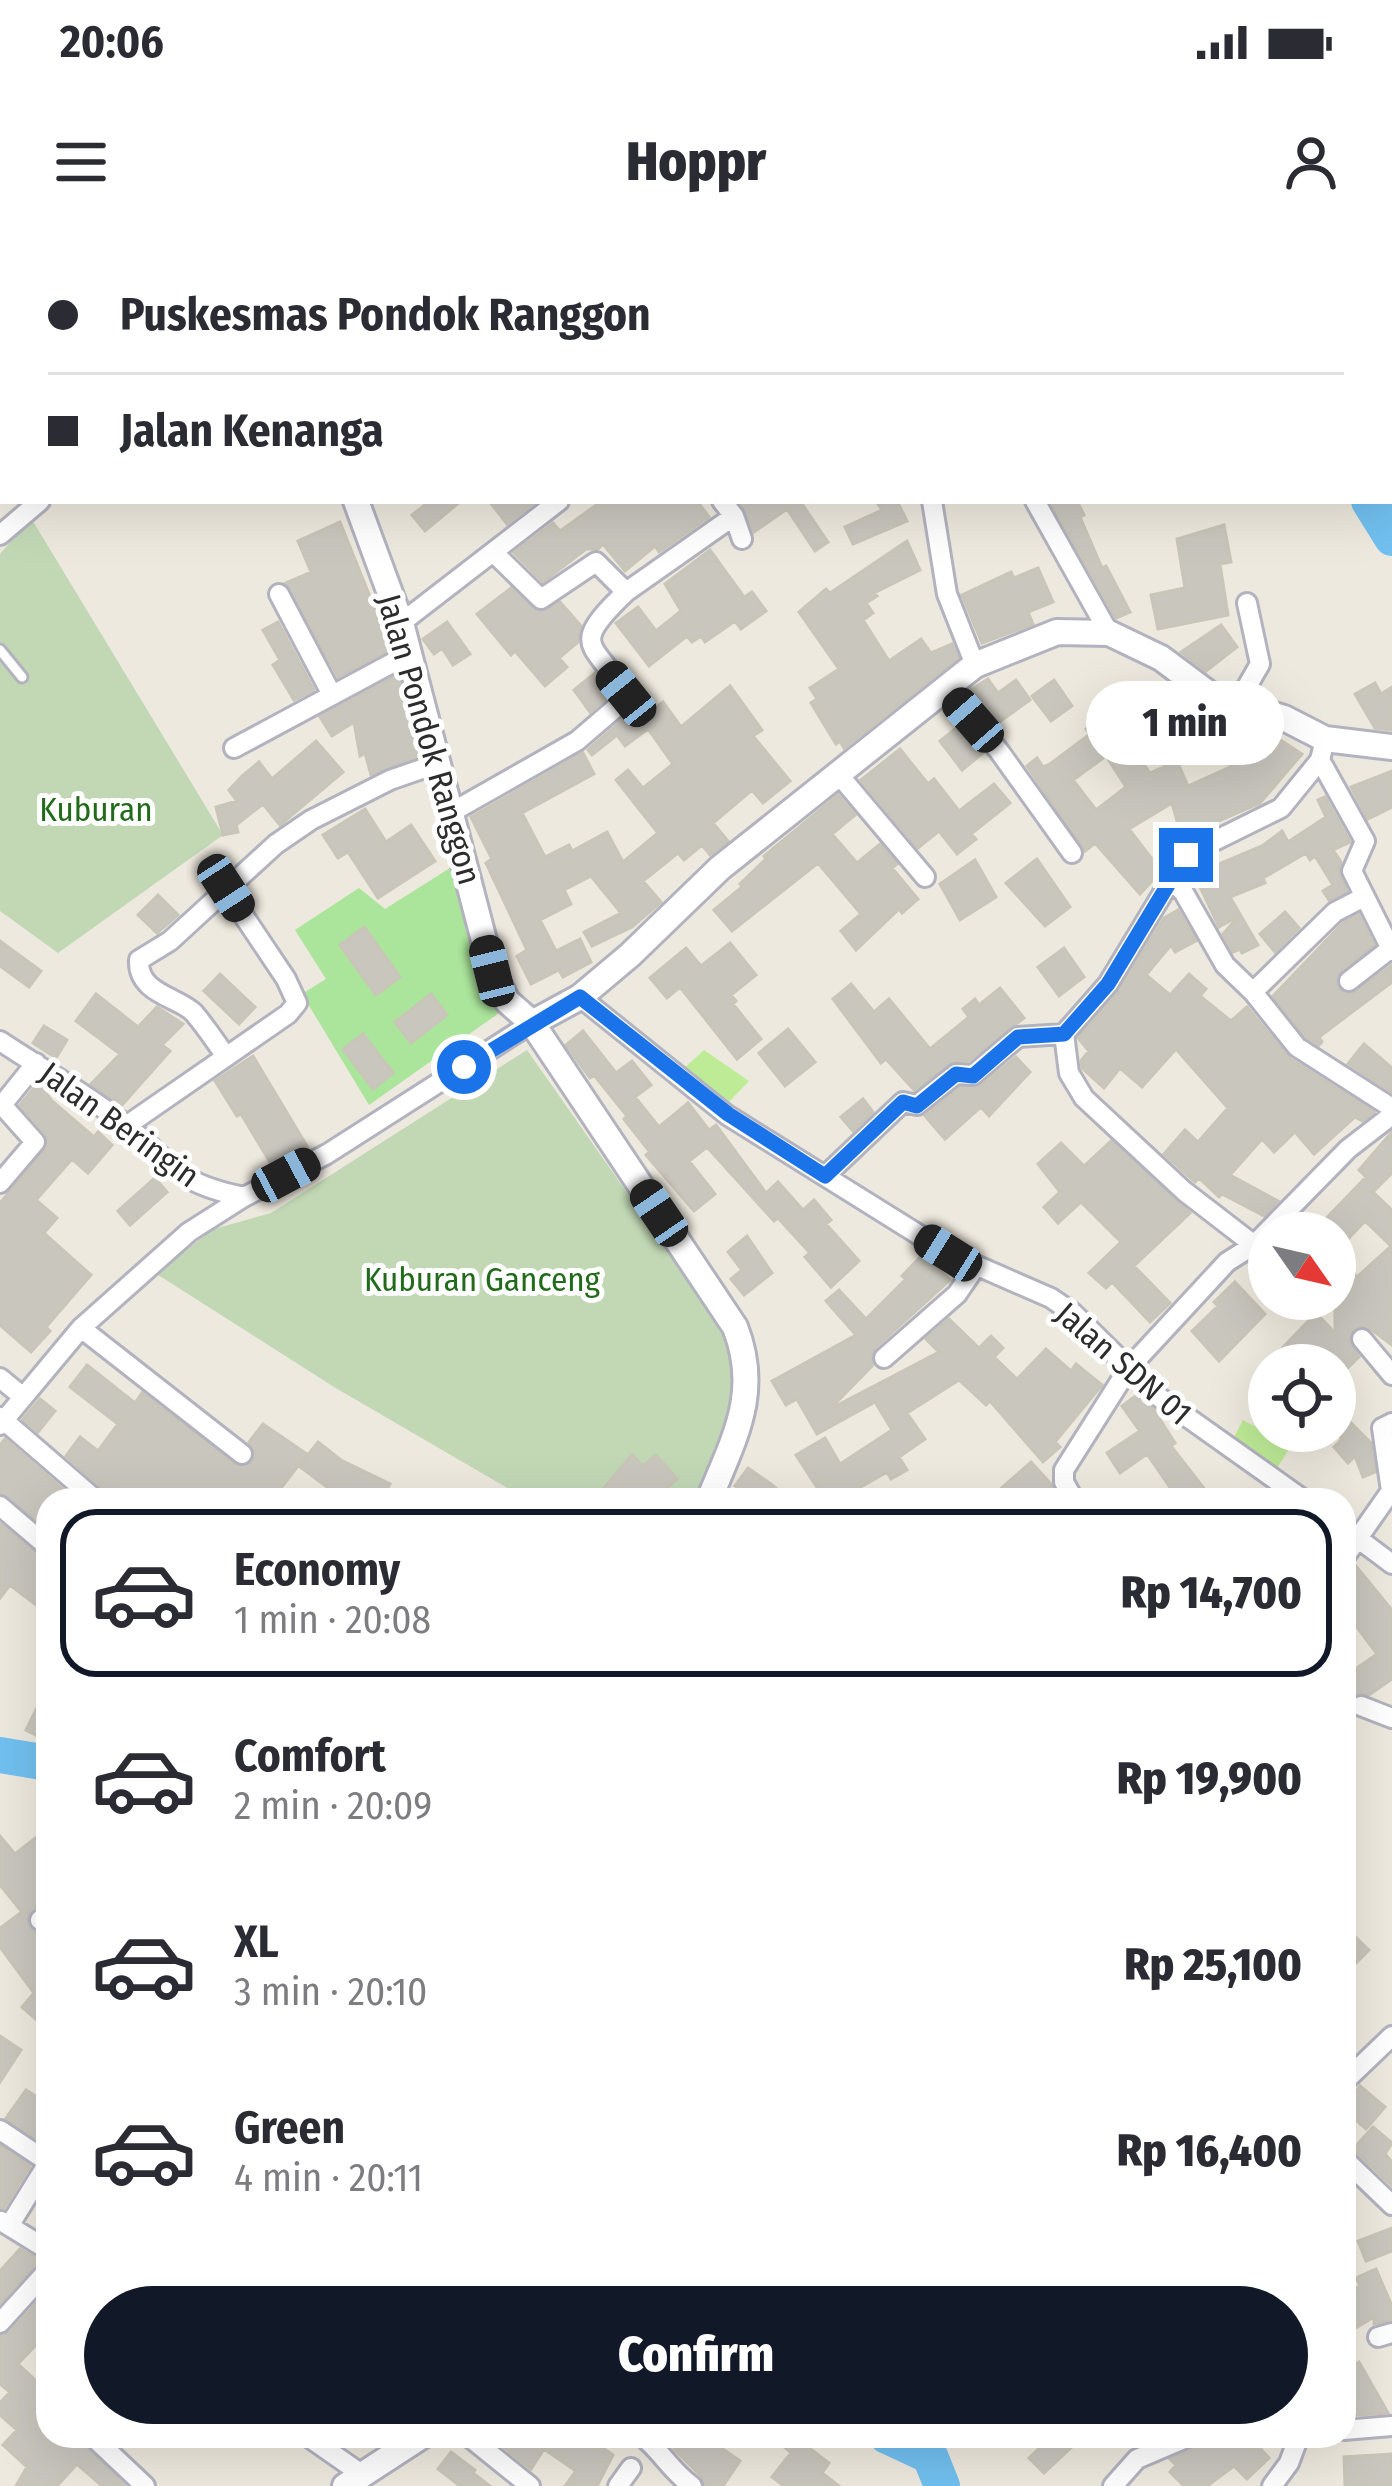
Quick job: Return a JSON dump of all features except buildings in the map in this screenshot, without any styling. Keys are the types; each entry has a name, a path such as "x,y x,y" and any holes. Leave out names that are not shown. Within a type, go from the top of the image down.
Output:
{"street":[{"path":"0,536 37,504"},
{"name":"Jalan Pondok Ranggon","path":"357,504 401,623 492,971 507,1001 532,1023 735,1327 748,1359 745,1413 714,1488"},
{"path":"401,623 555,504"},
{"path":"932,504 947,594 975,665"},
{"path":"1037,504 1108,633"},
{"path":"452,812 577,741 624,703 626,694 593,654 594,622 728,508 742,539"},
{"path":"493,552 541,599 596,562 626,592"},
{"path":"279,594 331,693"},
{"path":"1237,704 1260,664 1247,603"},
{"path":"532,1023 580,997 720,868 975,665 1057,632 1108,633 1161,658 1212,695 1284,718 1322,750 1365,841 1352,871 1389,940 1349,981"},
{"path":"234,748 409,654"},
{"path":"946,689 1000,751 1072,854"},
{"path":"1322,750 1392,748"},
{"path":"825,1176 903,1102 917,1106 956,1074 973,1076 1018,1037 1064,1034 1108,984 1186,855 1281,808 1322,750"},
{"path":"225,1055 189,1008 169,1001 142,978 137,965 276,844 311,820 390,780 439,763"},
{"path":"839,775 925,877"},
{"path":"1171,879 1184,892 1225,965 1297,1047 1392,1112 1286,1212"},
{"path":"126,1126 288,1014 297,1003 226,888"},
{"path":"1253,992 1334,913 1364,897"},
{"name":"Jalan SDN 01","path":"580,997 728,1114 825,1176 976,1266 1062,1305 1192,1423 1287,1488"},
{"name":"Jalan Beringin","path":"1,1421 81,1328 190,1232 244,1197 327,1154 532,1023"},
{"path":"1064,1034 1070,1072 1084,1098 1184,1192 1248,1240"},
{"name":"Jalan Beringin","path":"2,1046 126,1126 176,1173 195,1184 244,1197"},
{"path":"0,1183 35,1142 2,1105 36,1064"},
{"path":"1068,1488 1064,1471 1128,1369 1227,1262 1248,1249"},
{"path":"884,1358 957,1294 976,1266"},
{"path":"81,1328 242,1454"},
{"path":"1363,1339 1392,1376"},
{"path":"0,1378 23,1397"},
{"path":"1,1421 82,1488"},
{"path":"1356,1527 1391,1491 1382,1428 1392,1423"},
{"path":"0,1506 36,1537"},
{"path":"1356,1537 1392,1564"},
{"path":"1361,1706 1392,1718"},
{"path":"1356,2064 1392,2036"},
{"path":"0,2130 36,2155"},
{"path":"1356,2170 1392,2205"},
{"path":"36,2180 5,2223 36,2242"},
{"path":"0,2323 36,2283"},
{"path":"1356,2429 1392,2426"},
{"path":"107,2448 145,2486"},
{"path":"320,2448 353,2480 403,2448"},
{"path":"483,2448 530,2486"},
{"path":"656,2448 672,2472 692,2486"},
{"path":"1113,2486 1137,2458 1162,2448"},
{"path":"1271,2486 1294,2448"},
{"path":"618,2486 631,2468"}],"lane":[{"path":"0,650 22,677"}],"green space":[{"name":"Kuburan","path":"31,518 223,835 58,953 0,911 0,554"},
{"path":"450,868 499,1013 369,1105 302,994 326,979 295,930 359,888 385,909"},
{"name":"Kuburan Ganceng","path":"527,1050 738,1351 733,1431 707,1488 507,1488 334,1387 155,1273 214,1229 271,1213"},
{"path":"704,1050 749,1081 728,1103 682,1070"},
{"path":"1243,1420 1248,1423 1248,1452 1287,1452 1274,1473 1232,1441"}],"waterway":[{"path":"1371,504 1392,538"},
{"path":"0,1755 36,1761"},
{"path":"913,2448 930,2456 942,2486"}],"route":[{"path":"464,1067 580,997 728,1114 825,1176 903,1102 917,1106 956,1074 973,1076 1018,1037 1064,1034 1108,984 1186,855"}]}
